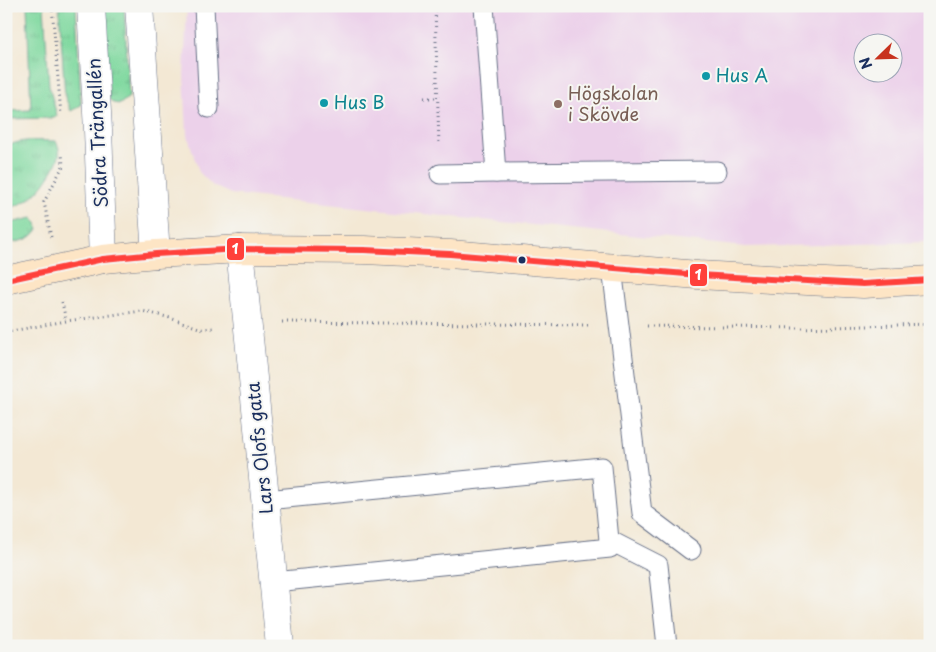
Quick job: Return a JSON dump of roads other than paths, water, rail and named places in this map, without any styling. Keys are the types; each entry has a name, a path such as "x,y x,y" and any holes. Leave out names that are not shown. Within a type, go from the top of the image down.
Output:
{"street":[{"name":"Södra Trängallén","path":"91,6 103,259"},
{"path":"139,6 156,254"},
{"path":"6,280 103,259 240,249 364,250 450,254 698,275 862,284 930,280"},
{"name":"Lars Olofs gata","path":"240,249 280,646"}],"lane":[{"path":"204,6 209,108"},
{"path":"484,6 496,173"},
{"path":"440,174 717,171"},
{"path":"612,268 642,513 691,550"},
{"path":"266,500 602,468 610,548 274,582"},
{"path":"609,540 658,565 666,646"}],"place":[{"name":"Hus A","path":"706,76"},
{"name":"Hus B","path":"324,103"},
{"name":"Högskolan i Skövde","path":"558,104"}]}
